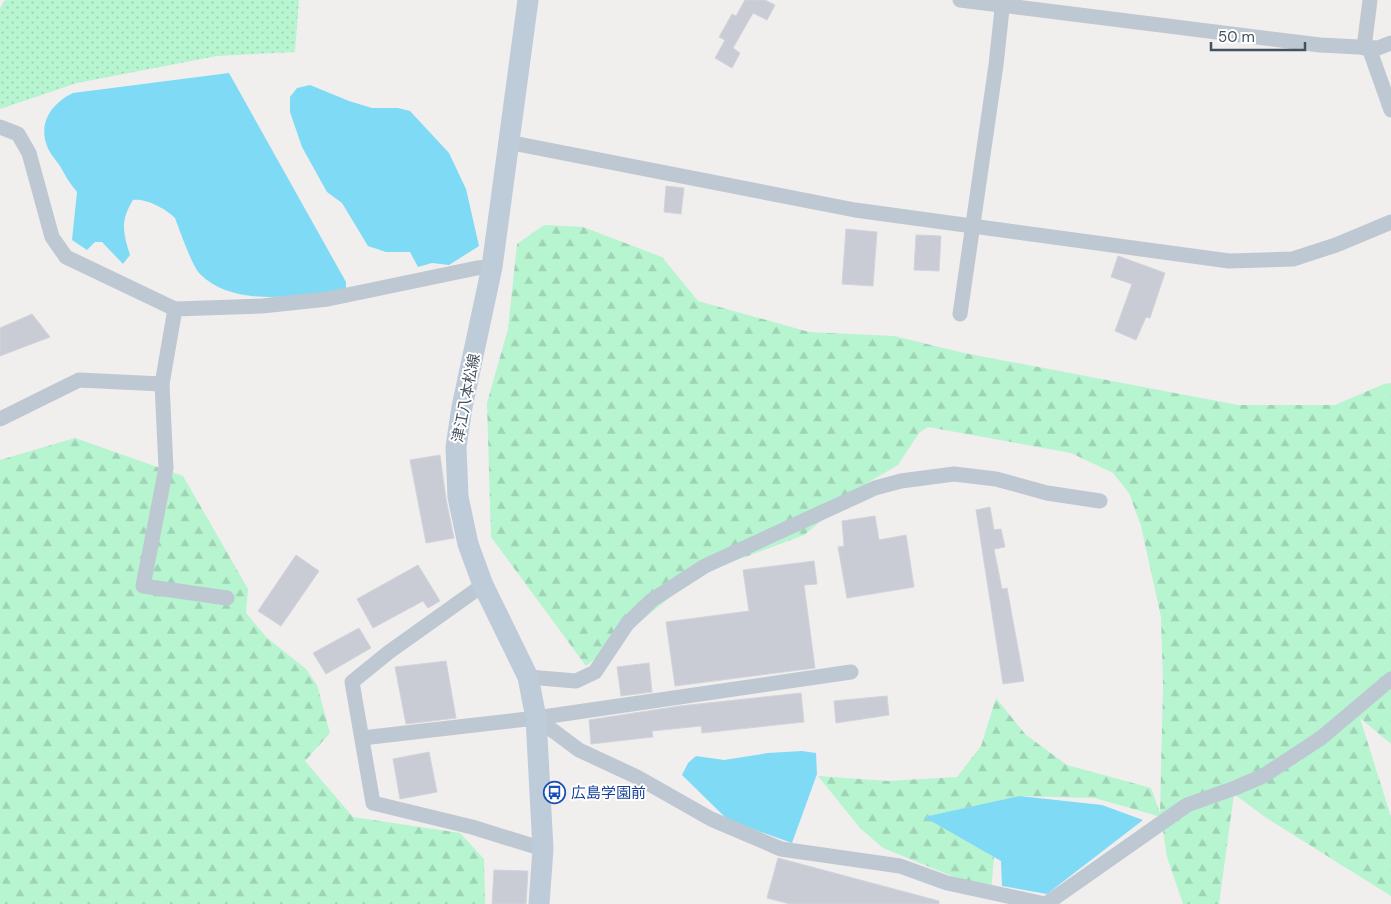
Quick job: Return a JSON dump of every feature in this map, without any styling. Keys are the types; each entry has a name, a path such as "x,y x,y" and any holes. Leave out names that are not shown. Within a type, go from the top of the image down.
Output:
{"main road":[{"name":"津江八本松線","path":"528,0 492,267 462,407 456,447 458,497 468,544 483,585 528,677 536,718 543,849 539,904"}],"street":[{"path":"960,0 1003,3 1310,44 1378,48 1391,43"},
{"path":"1370,0 1366,48 1391,110"},
{"path":"960,314 996,65 1003,3"},
{"path":"0,127 18,134 29,153 52,237 66,257 175,310 262,306 328,299 477,268 492,267"},
{"path":"508,142 785,198 973,227 1229,261 1293,259 1336,245 1391,222"},
{"path":"175,310 162,384 166,468 143,586 227,598"},
{"path":"0,419 79,380 162,384"},
{"path":"528,677 576,681 595,672 627,624 652,600 705,566 875,488 901,481 954,474 996,479 1047,493 1100,501"},
{"path":"483,585 389,652 352,682 373,802 472,827 543,849"},
{"path":"362,738 536,718 852,672"},
{"path":"536,718 579,750 637,777 711,819 782,849 900,866 947,883 1045,904 1187,805 1263,776 1321,738 1391,679"}],"green space":[{"path":"5,0 299,0 295,52 217,56 77,83 0,109 0,8"},
{"path":"544,225 583,227 662,257 698,301 809,332 894,336 964,353 1238,405 1335,405 1384,384 1391,383 1391,744 1360,718 1391,817 1391,896 1268,819 1234,794 1219,904 1183,904 1167,857 1161,817 1095,798 1019,796 925,817 994,857 991,892 883,848 860,828 818,776 888,781 957,777 981,746 996,698 1026,735 1067,765 1151,788 1160,813 1163,685 1161,617 1141,526 1129,493 1113,473 1071,453 928,427 919,433 898,465 869,482 804,535 697,575 586,666 491,537 487,403 508,329 517,244"},
{"path":"75,438 183,476 248,589 246,613 266,637 306,669 317,685 330,733 305,761 353,817 460,833 484,859 485,904 0,904 0,460"}],"water":[{"path":"229,73 346,282 346,290 310,295 270,297 250,296 231,292 214,285 200,274 193,264 175,218 150,202 133,200 129,207 124,221 124,233 130,255 123,264 102,242 95,242 87,250 72,240 77,192 50,152 44,135 46,119 54,107 73,93"},
{"path":"310,85 372,108 398,108 410,111 449,153 466,189 479,246 449,265 432,263 418,267 410,252 386,252 368,246 342,203 327,192 302,147 290,112 290,97 297,88"},
{"path":"802,751 816,753 817,774 792,843 728,820 682,775 688,763 696,756 724,760 768,753"},
{"path":"1019,796 1102,805 1143,820 1047,894 1002,886 1001,861 924,817"}],"building":[{"path":"745,0 765,0 775,5 767,20 753,13 733,48 740,53 732,68 715,58 725,40 719,37 732,14 736,16"},
{"path":"666,186 684,188 681,214 664,212"},
{"path":"846,229 877,232 873,286 842,284"},
{"path":"916,235 941,236 939,271 914,270"},
{"path":"1118,256 1165,273 1150,318 1146,317 1136,340 1115,331 1132,284 1111,277"},
{"path":"32,314 50,337 0,356 0,328"},
{"path":"440,455 454,538 426,543 410,460"},
{"path":"990,507 994,530 1001,529 1005,547 994,549 1002,589 1007,588 1024,681 1003,684 976,510"},
{"path":"875,516 879,540 906,535 914,587 847,598 838,547 844,546 842,521"},
{"path":"296,555 319,571 281,626 258,611"},
{"path":"814,561 817,584 804,585 815,668 675,686 666,622 749,611 743,570"},
{"path":"418,565 440,601 428,608 423,601 373,628 357,599"},
{"path":"359,628 371,648 326,674 313,653"},
{"path":"446,661 456,718 406,724 395,667"},
{"path":"649,663 652,692 621,696 617,667"},
{"path":"801,693 804,722 702,733 701,726 652,731 653,737 591,744 589,720 680,706"},
{"path":"887,696 889,715 836,723 834,701"},
{"path":"429,752 437,792 400,799 393,759"},
{"path":"778,858 939,901 939,904 790,904 767,898"},
{"path":"494,870 528,871 526,904 492,904"}],"place":[{"name":"広島学園前","path":"555,793"}]}
